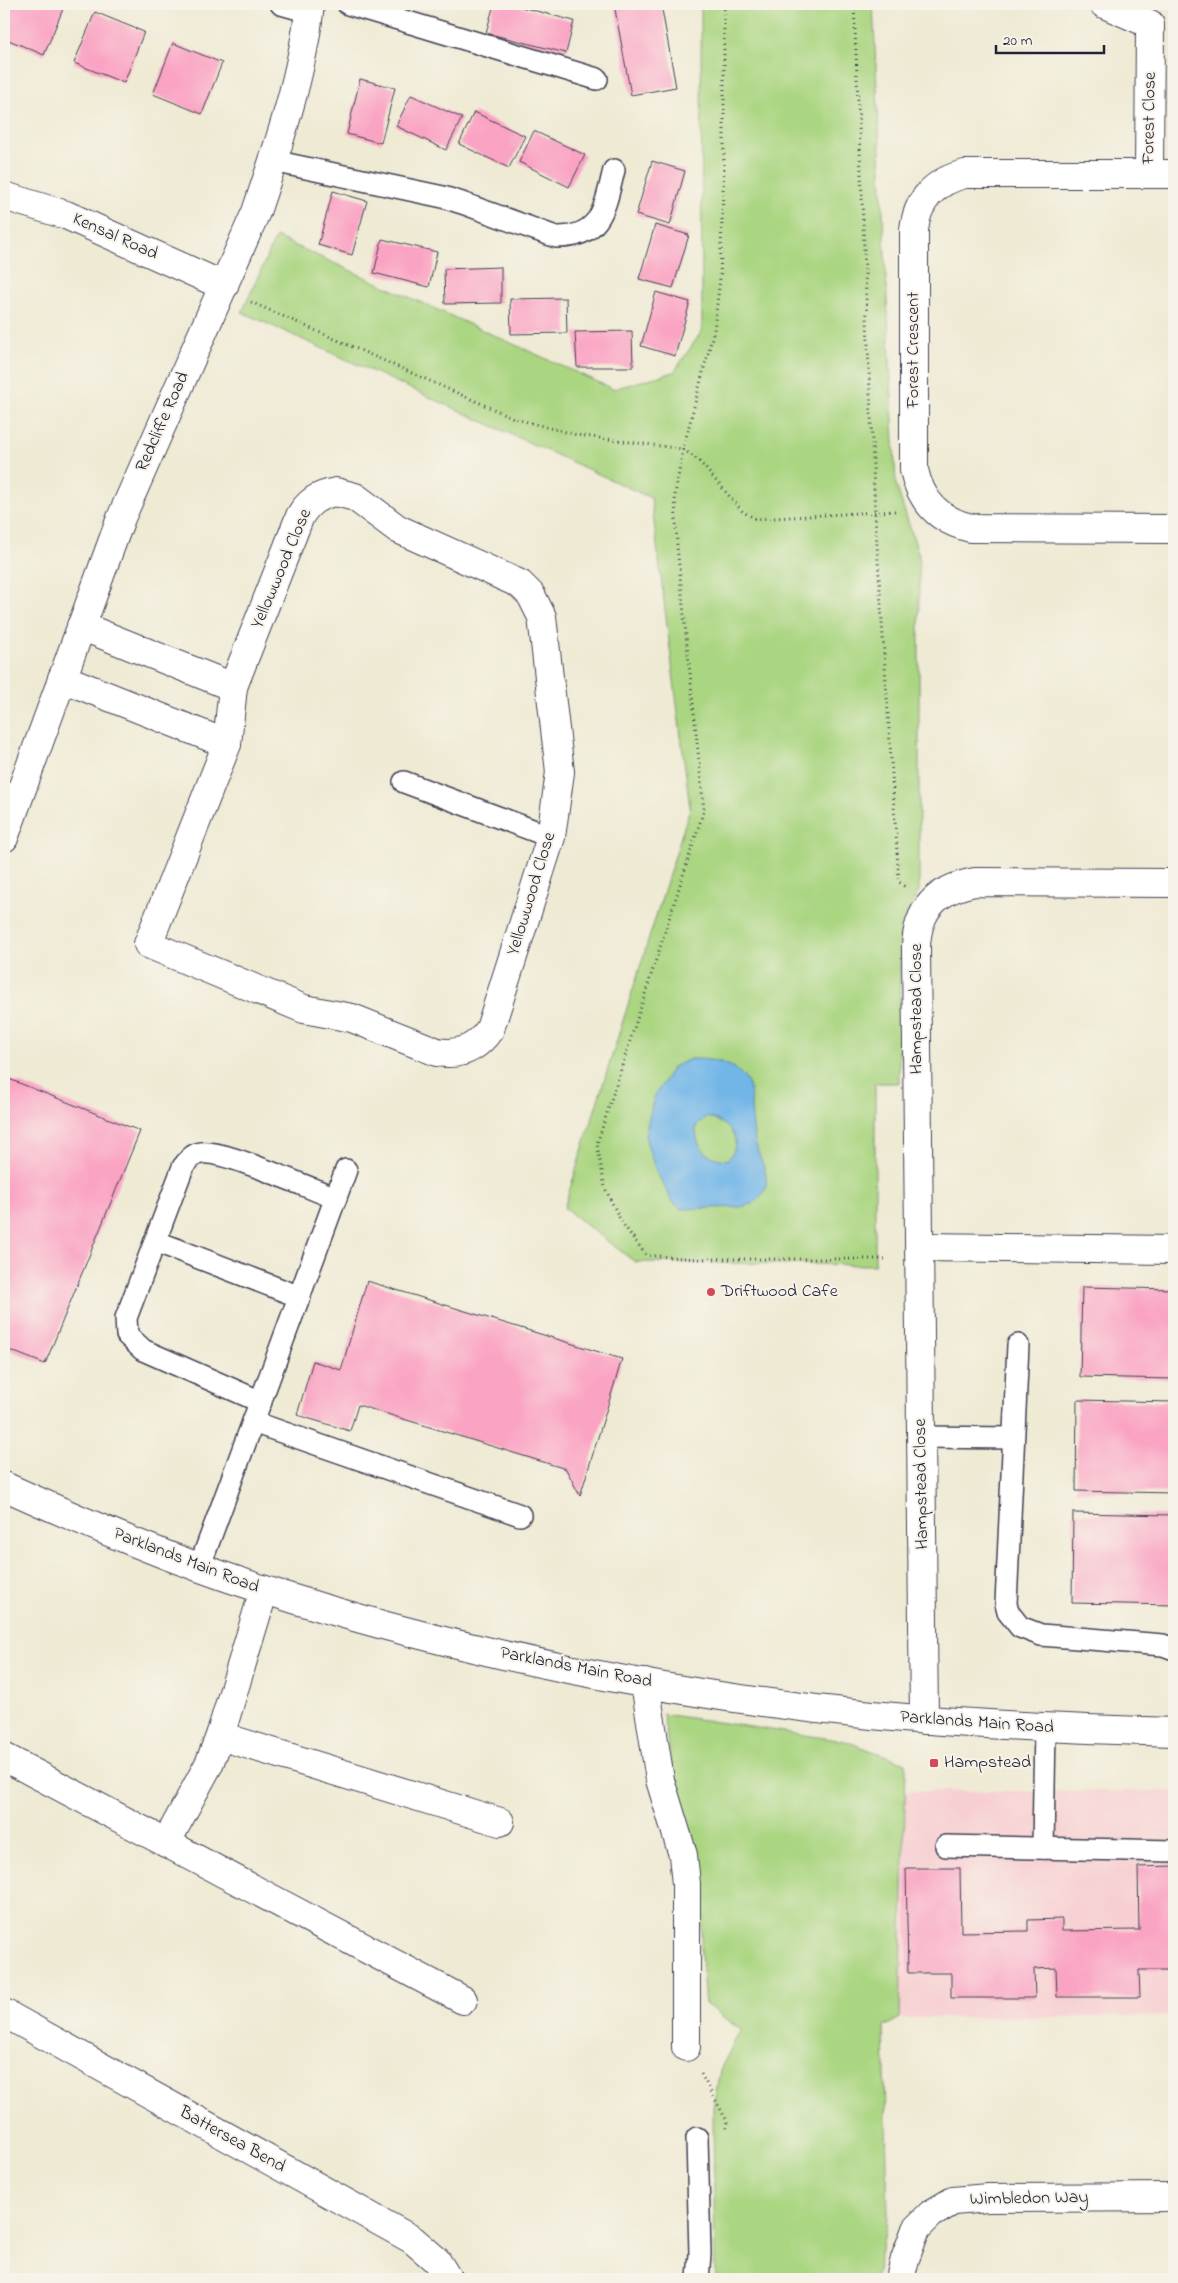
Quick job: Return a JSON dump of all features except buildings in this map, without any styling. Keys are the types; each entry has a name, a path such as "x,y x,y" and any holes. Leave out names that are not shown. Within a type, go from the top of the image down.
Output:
{"street":[{"name":"Forest Close","path":"1104,4 1150,24 1162,174"},
{"name":"Redcliffe Road","path":"4,838 81,626 141,470 256,212 274,161 296,77 310,8"},
{"name":"Forest Crescent","path":"1162,174 965,174 950,178 926,196 915,218 914,230 914,470 917,484 931,508 956,524 971,528 1174,530"},
{"name":"Kensal Road","path":"4,196 66,215 224,286"},
{"name":"Yellowwood Close","path":"336,492 355,497 398,529 520,584 538,606 544,629 560,772 552,837 490,1029 482,1041 470,1049 448,1054 437,1052 352,1018 304,1009 148,944 227,744 233,687 300,516 306,506 315,498 326,494 336,492"},
{"path":"81,626 233,687"},
{"path":"62,678 227,744"},
{"name":"Hampstead Close","path":"924,1720 916,934 927,909 936,898 948,890 975,882 1174,883"},
{"path":"920,1247 1174,1250"},
{"name":"Parklands Main Road","path":"4,1486 85,1522 199,1568 264,1590 383,1624 577,1671 818,1709 924,1720 1174,1732"},
{"path":"166,1843 209,1764 220,1736 264,1590"},
{"path":"645,1683 660,1780 683,1855 686,1884 686,2047"},
{"path":"220,1736 500,1822"},
{"path":"4,1757 463,2000"},
{"name":"Battersea Bend","path":"4,2013 413,2240 436,2260 448,2279"},
{"name":"Wimbledon Way","path":"900,2279 916,2230 931,2214 953,2201 988,2198 1174,2197"}],"lane":[{"path":"281,4 310,8"},
{"path":"348,4 597,78"},
{"path":"274,161 449,199 556,237 571,237 582,234 600,217 614,170"},
{"path":"404,782 552,837"},
{"path":"261,1402 143,1350 128,1335 126,1318 183,1167 199,1153 220,1154 336,1198"},
{"path":"199,1568 346,1170"},
{"path":"155,1241 300,1297"},
{"path":"1018,1345 1006,1604 1012,1619 1020,1626 1041,1635 1163,1644 1174,1649"},
{"path":"253,1422 520,1515"},
{"path":"921,1437 1013,1438"},
{"path":"1043,1848 1045,1727"},
{"path":"946,1846 1174,1851"},
{"path":"697,2138 700,2254 698,2279"}],"path":[{"path":"724,4 724,163 720,278 714,330 683,450 675,495 677,546 704,810 597,1144 604,1188 622,1223 646,1256 696,1259 893,1259 920,1247"},
{"path":"854,4 875,514 899,882 927,909"},
{"path":"224,286 250,302 516,419 577,435 683,450 699,461 743,512 756,519 875,514 931,508"}],"shaded area":[{"path":"905,1791 1174,1791 1174,2016 900,2018"}],"green space":[{"path":"701,4 873,4 896,485 919,555 919,891 900,927 899,1083 875,1083 875,1265 635,1262 564,1208 690,808 651,498 242,312 276,237 613,389 674,372 702,331"},
{"path":"663,1714 845,1741 906,1763 900,2018 884,2027 888,2219 875,2279 715,2279 713,2108 720,2070 741,2029 705,2004 701,1955 702,1865 679,1814"}],"water":[{"path":"690,1059 721,1062 735,1069 746,1080 750,1093 755,1141 765,1171 766,1181 764,1191 753,1204 740,1207 681,1209 672,1201 655,1169 645,1136 654,1097 673,1067","holes":["706,1117 714,1119 727,1127 735,1139 733,1153 727,1160 708,1154 697,1140 696,1126"]}],"place":[{"name":"Driftwood Cafe","path":"711,1292"},
{"name":"Hampstead","path":"934,1763"}]}
